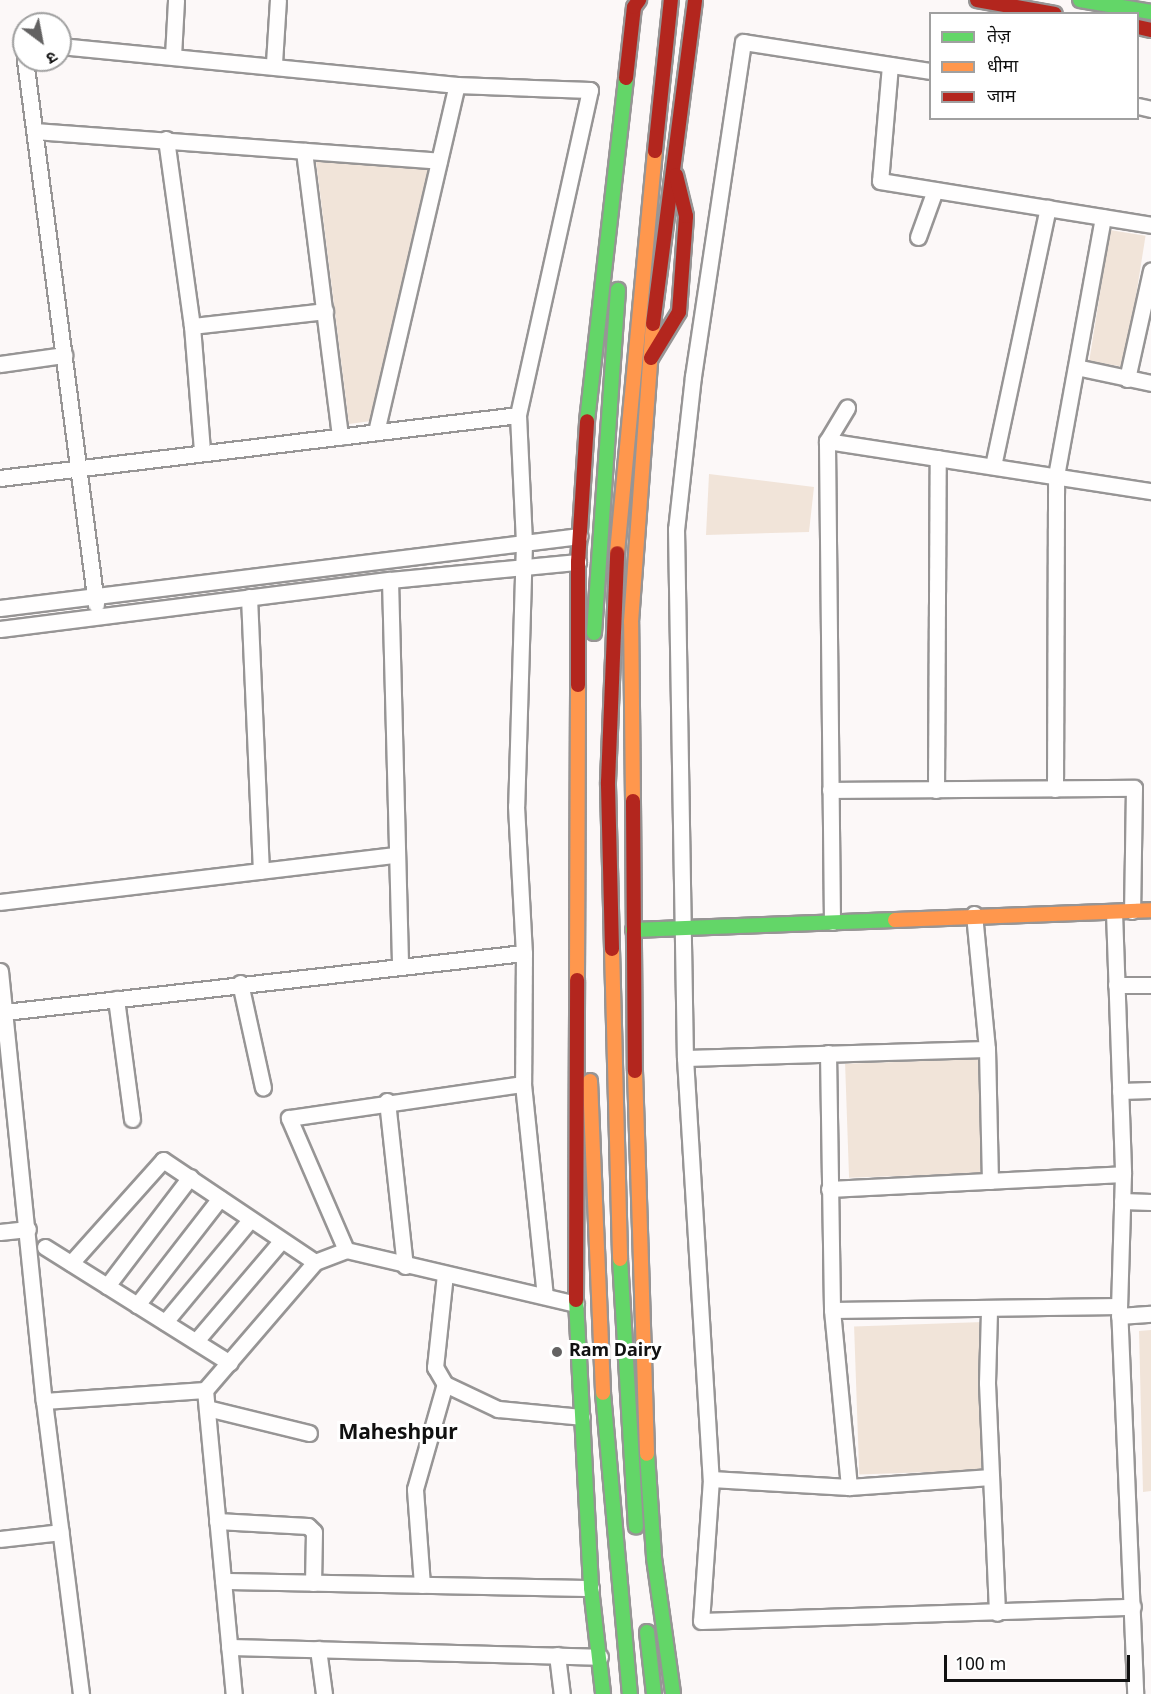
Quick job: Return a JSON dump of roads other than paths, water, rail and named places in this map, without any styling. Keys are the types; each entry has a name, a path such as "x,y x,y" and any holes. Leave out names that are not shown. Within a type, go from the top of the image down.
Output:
{"main road":[{"path":"654,1694 627,1447 608,782 613,612 633,348 671,0"},
{"path":"1080,0 1151,12"},
{"path":"673,1694 654,1558 644,1410 634,1020 631,622 651,354 672,166 696,1"},
{"path":"603,1694 591,1588 576,1304 574,1024 578,562 588,407 636,2"},
{"path":"984,4 1041,12"},
{"path":"630,1694 605,1449 590,1024 594,620 622,238 635,143"},
{"path":"651,168 672,166"},
{"path":"651,354 679,312 686,216 672,166"},
{"path":"633,348 651,354"},
{"path":"633,930 681,925 1151,910"},
{"path":"614,1021 634,1020"},
{"path":"574,1024 590,1024"}],"street":[{"path":"173,56 176,0"},
{"path":"274,63 278,0"},
{"path":"929,71 743,42 693,376 676,530 685,1058 711,1479 701,1621 1133,1607"},
{"path":"72,47 274,63 457,84 590,90 518,415 524,543 516,806 524,953 523,1084 545,1296"},
{"path":"891,65 880,181 1151,225"},
{"path":"27,72 97,616"},
{"path":"376,432 457,84"},
{"path":"35,131 439,161"},
{"path":"165,139 192,326 202,450"},
{"path":"304,151 340,437"},
{"path":"918,237 935,190"},
{"path":"993,466 1048,208"},
{"path":"1055,789 1056,476 1103,217"},
{"path":"1127,379 1151,271"},
{"path":"192,326 324,311"},
{"path":"0,364 64,355"},
{"path":"1076,367 1151,383"},
{"path":"832,921 827,441 847,408"},
{"path":"0,478 202,450 340,437 518,415"},
{"path":"827,441 1151,491"},
{"path":"936,790 938,458"},
{"path":"0,608 580,536"},
{"path":"395,559 393,580 396,855 400,967"},
{"path":"0,629 393,580 578,562"},
{"path":"249,597 261,871"},
{"path":"830,790 1134,788 1132,911"},
{"path":"0,902 396,855"},
{"path":"1114,912 1123,1174 1119,1311 1135,1694"},
{"path":"974,914 987,1049 990,1181"},
{"path":"5,1012 240,983 524,953"},
{"path":"0,971 44,1401 81,1694"},
{"path":"240,983 263,1088"},
{"path":"1116,985 1151,985"},
{"path":"116,999 132,1119"},
{"path":"685,1058 987,1049"},
{"path":"828,1053 832,1310 849,1487"},
{"path":"346,1250 289,1118 387,1101 523,1084"},
{"path":"1120,1091 1151,1090"},
{"path":"387,1101 405,1266"},
{"path":"71,1263 163,1160 315,1262"},
{"path":"829,1189 1123,1174"},
{"path":"107,1286 190,1177"},
{"path":"137,1305 220,1198"},
{"path":"1122,1201 1151,1202"},
{"path":"165,1322 250,1220"},
{"path":"0,1232 28,1229"},
{"path":"196,1341 281,1241"},
{"path":"45,1247 230,1363"},
{"path":"44,1401 206,1390 315,1262 346,1250 405,1266 576,1304"},
{"path":"445,1274 435,1367 445,1384 498,1409 582,1417"},
{"path":"832,1310 1119,1311 1151,1314"},
{"path":"989,1311 991,1477 997,1613"},
{"path":"422,1585 415,1489 445,1384"},
{"path":"206,1390 234,1694"},
{"path":"207,1408 309,1432"},
{"path":"711,1479 849,1487 991,1477"},
{"path":"217,1521 308,1526 314,1532 313,1583"},
{"path":"0,1539 61,1532"},
{"path":"223,1581 591,1588"},
{"path":"229,1647 600,1657"},
{"path":"318,1649 324,1694"},
{"path":"557,1655 562,1694"}],"place":[{"name":"Ram Dairy","path":"557,1352"}],"district":[{"name":"Maheshpur","path":"398,1434"}]}
